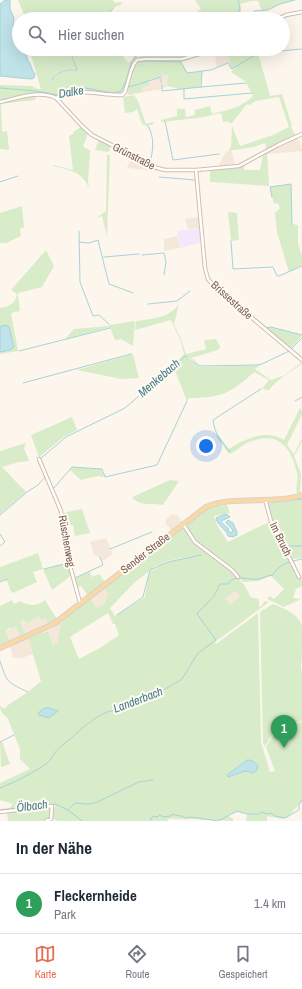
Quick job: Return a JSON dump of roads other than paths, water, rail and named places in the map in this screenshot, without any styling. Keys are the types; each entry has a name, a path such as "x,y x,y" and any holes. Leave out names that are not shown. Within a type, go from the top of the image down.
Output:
{"main road":[{"name":"Sender Straße","path":"0,648 47,627 201,509 210,505 288,498 302,494"}],"street":[{"path":"290,14 302,12"},
{"path":"0,102 39,94 56,98 66,94 82,92 106,96 122,96 125,92 130,71 137,60 182,58 190,56"},
{"name":"Grünstraße","path":"56,98 92,135 161,169 196,170 244,165 278,145 302,134"},
{"name":"Brissestraße","path":"196,170 205,268 208,279 228,298 302,360"},
{"name":"Rüschenweg","path":"39,459 61,511 69,562 80,603"},
{"name":"Im Bruch","path":"265,499 271,520 299,577"},
{"path":"182,524 195,542 229,568 238,577"},
{"path":"0,812 52,806 51,818 46,821"}],"water":[{"path":"5,0 10,0 10,9 12,14 12,56 27,56 27,59 35,74 34,78 30,79 0,76 0,4"},
{"path":"6,325 9,327 14,347 10,350 0,352 0,328 1,326"},
{"path":"225,514 230,517 221,522 231,533 233,530 226,523 228,520 233,523 237,535 233,537 228,536 216,518"},
{"path":"45,708 58,711 49,718 39,715 38,713"},
{"path":"247,760 256,763 258,766 257,770 253,773 245,771 228,777 227,775"}],"waterway":[{"name":"Dalke","path":"238,0 240,8 239,12"},
{"path":"254,12 268,10 280,4 295,0"},
{"path":"110,12 113,9"},
{"path":"290,50 302,49"},
{"path":"52,80 57,74 63,71 77,70 72,56"},
{"name":"Dalke","path":"0,88 36,91 58,95 85,88 113,93 121,91 127,78 131,62 136,56"},
{"path":"229,65 232,69 253,56"},
{"path":"138,62 181,62 187,73 211,70 228,63"},
{"path":"162,85 162,91 201,87 202,72"},
{"path":"129,87 161,77"},
{"path":"201,87 246,83"},
{"path":"184,89 184,99 252,93"},
{"path":"165,121 173,160 219,154"},
{"path":"148,126 152,135 153,149 150,163"},
{"path":"0,182 18,176"},
{"path":"159,177 195,180"},
{"path":"272,197 270,187 291,184 292,224"},
{"path":"79,231 80,282 93,316 99,315 109,324"},
{"path":"79,242 89,243 98,240 109,284 133,293"},
{"path":"231,241 233,269 273,267 277,276 279,276 302,266"},
{"path":"142,255 164,253 166,262 164,275"},
{"path":"104,257 139,254"},
{"path":"148,304 177,301 190,291"},
{"path":"266,328 271,327 302,335"},
{"path":"19,351 110,328"},
{"name":"Menkebach","path":"291,349 302,338"},
{"path":"293,350 302,358"},
{"name":"Menkebach","path":"40,459 66,437 125,408 185,356 200,366 256,365 262,364 289,351"},
{"path":"23,383 131,354"},
{"path":"230,452 217,434 213,420 261,389"},
{"path":"295,401 302,397"},
{"path":"53,489 72,467 102,469 105,477 157,465 187,401"},
{"name":"Menkebach","path":"0,515 27,492 38,485 45,477 38,460"},
{"path":"293,500 302,499"},
{"path":"110,549 152,532"},
{"path":"0,534 5,542 0,546"},
{"path":"285,546 302,546"},
{"path":"117,615 143,597 150,570 168,562 201,555"},
{"path":"75,578 103,565 100,557"},
{"path":"70,558 71,564"},
{"name":"Landerbach","path":"293,561 302,559"},
{"name":"Landerbach","path":"0,788 24,777 46,764 60,747 97,717 110,711 117,710 118,708 146,701 160,695 162,691 182,679 198,653 216,640 197,614 214,596 220,584 228,584 230,581 237,578 259,579 273,575 280,567 290,562"},
{"path":"44,569 68,563"},
{"path":"0,582 8,579"},
{"path":"0,661 6,678 12,684 28,692"},
{"path":"0,742 14,735"},
{"path":"69,809 75,803 95,803 139,782 153,780"},
{"name":"Ölbach","path":"150,821 153,816 157,817 160,815 163,817 171,816 172,814 186,818 191,817 218,821 237,811 247,814 259,814 261,812 267,814 271,813 275,816 285,818 299,810 299,805 302,800"},
{"name":"Ölbach","path":"0,810 55,804 68,810 82,821"}],"place":[{"name":"Fleckernheide","path":"284,748"}]}
